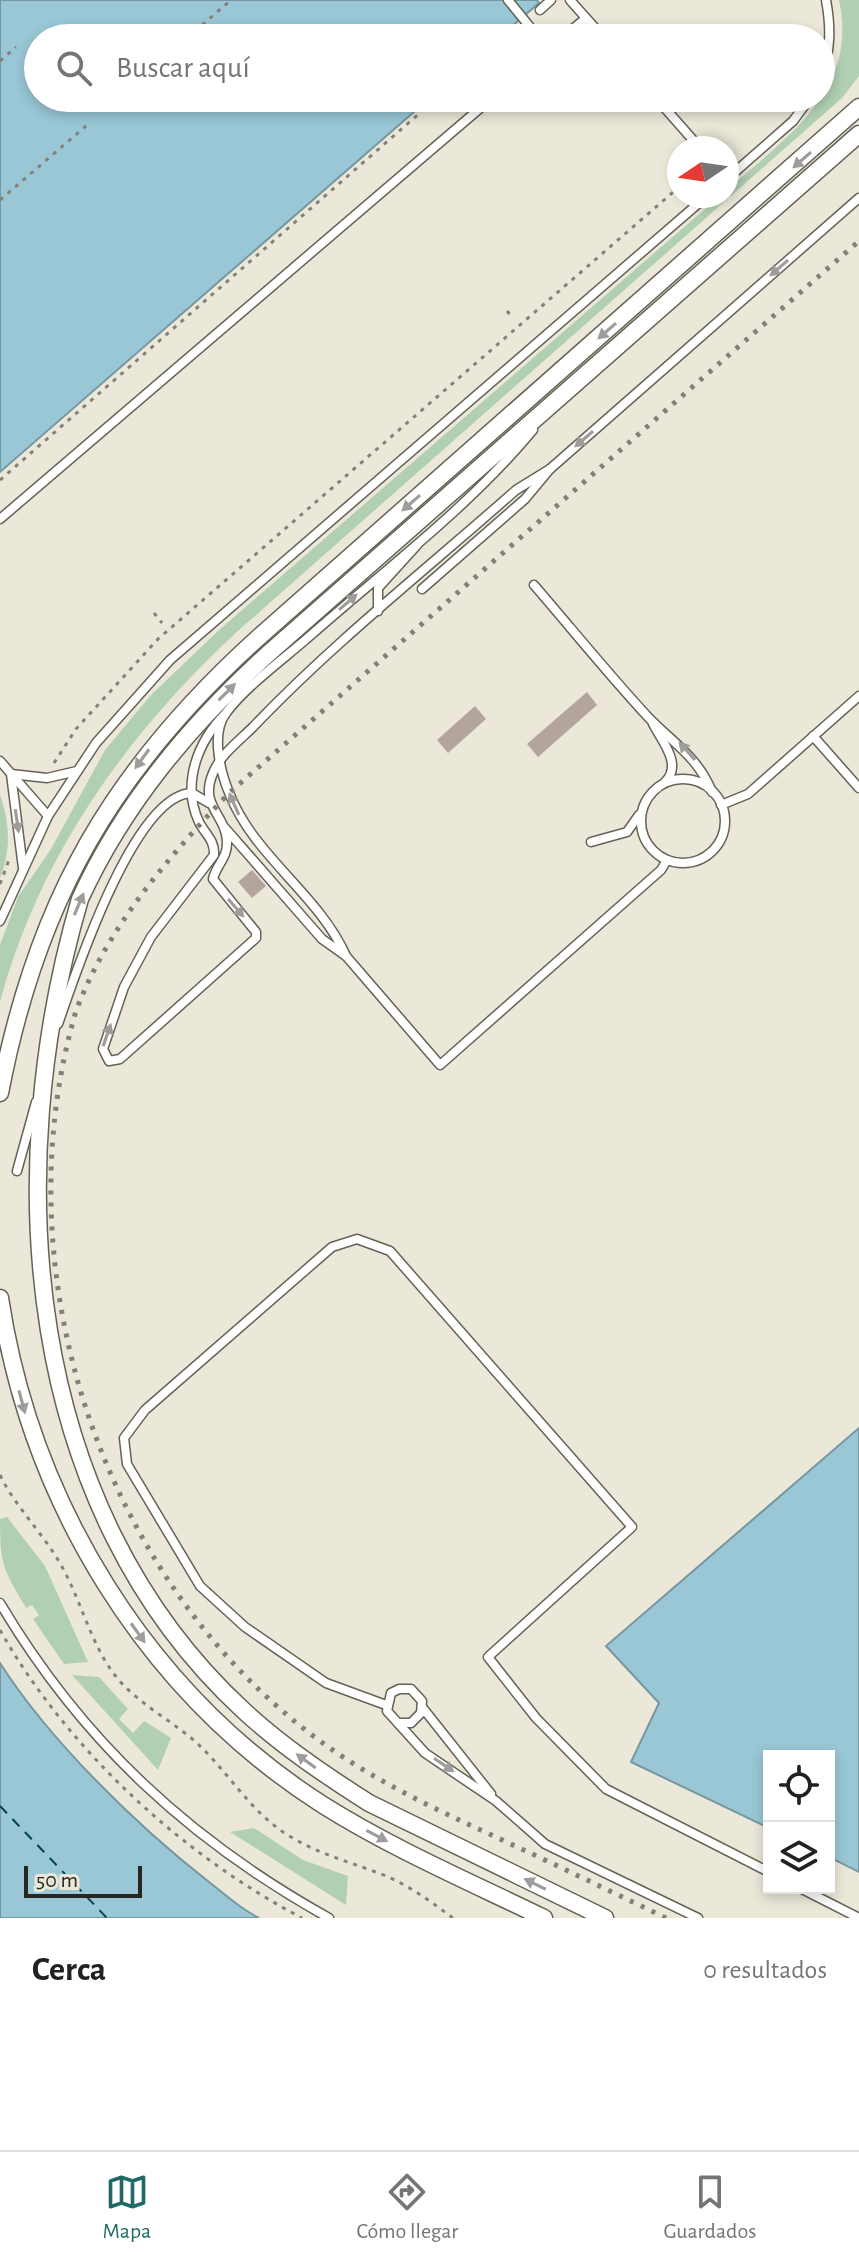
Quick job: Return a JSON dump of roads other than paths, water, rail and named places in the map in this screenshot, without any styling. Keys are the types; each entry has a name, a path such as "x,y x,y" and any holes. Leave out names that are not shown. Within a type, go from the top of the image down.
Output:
{"street":[{"path":"0,1093 31,965 72,868 121,787 171,723 269,628 859,107"},
{"path":"30,1060 53,973 80,900 117,830 160,768 241,678 859,134"},
{"path":"17,1178 24,1090"},
{"path":"0,1298 23,1409 68,1519 109,1592 181,1685 225,1730 320,1803 406,1851 544,1918"},
{"path":"38,1362 69,1460 105,1533 165,1625 243,1710 284,1745 369,1803 605,1918"}],"lane":[{"path":"508,0 528,24"},
{"path":"540,10 551,0"},
{"path":"570,0 591,24"},
{"path":"826,0 830,24"},
{"path":"579,24 586,18"},
{"path":"0,519 476,112"},
{"path":"668,112 689,136"},
{"path":"739,168 800,112"},
{"path":"422,589 525,499 550,469 859,198"},
{"path":"0,921 48,816 96,743 170,660 693,208"},
{"path":"223,826 227,850 213,879 256,932 256,938 120,1059 109,1061 103,1049 124,987 151,937 214,855 213,843 200,823 192,793 193,772 203,741 226,713 491,480 559,398"},
{"path":"209,803 213,773 221,761 291,687 516,490 550,469"},
{"path":"378,611 378,588 425,535"},
{"path":"534,585 651,719 679,742 704,771 721,805 723,831 709,854 684,863 667,860 649,845 642,832 643,807"},
{"path":"721,805 748,794 859,696"},
{"path":"226,713 219,742 229,793 252,833 334,927 346,956"},
{"path":"591,842 627,832 654,790 671,777 673,763 651,719"},
{"path":"813,736 859,788"},
{"path":"0,761 48,816"},
{"path":"11,774 47,778 78,771"},
{"path":"11,774 23,868"},
{"path":"664,783 690,780 712,792"},
{"path":"17,1178 50,1049 98,913 130,851 157,813 174,797 192,793 209,803 223,826 322,939 346,956 440,1065 661,870 667,860"},
{"path":"240,845 250,844 252,833"},
{"path":"386,1705 326,1683 245,1627 200,1586 127,1464 124,1438 145,1410 332,1247 357,1239 390,1251 632,1527 488,1657 536,1718 606,1789 763,1869"},
{"path":"0,1603 27,1647 70,1704 161,1801 248,1871 329,1918"},
{"path":"496,1801 422,1707 419,1695 405,1688 391,1693 386,1705 390,1717 425,1753 496,1801 545,1844 698,1918"},
{"path":"398,1723 416,1719 422,1707"},
{"path":"812,1894 859,1918"}],"water":[{"path":"0,0 537,0 539,3 514,24 24,24 24,112 414,112 0,472"},
{"path":"859,1428 859,1872 835,1860 835,1750 763,1750 763,1825 631,1762 659,1703 606,1646"},
{"path":"0,1663 43,1722 124,1808 181,1859 239,1906 259,1918 0,1918"}],"railway":[{"path":"666,1918 427,1805 337,1753 241,1671 177,1593 126,1506 87,1411 62,1312 51,1211 56,1110 76,1011 105,950 162,868 229,793 859,241"}]}
